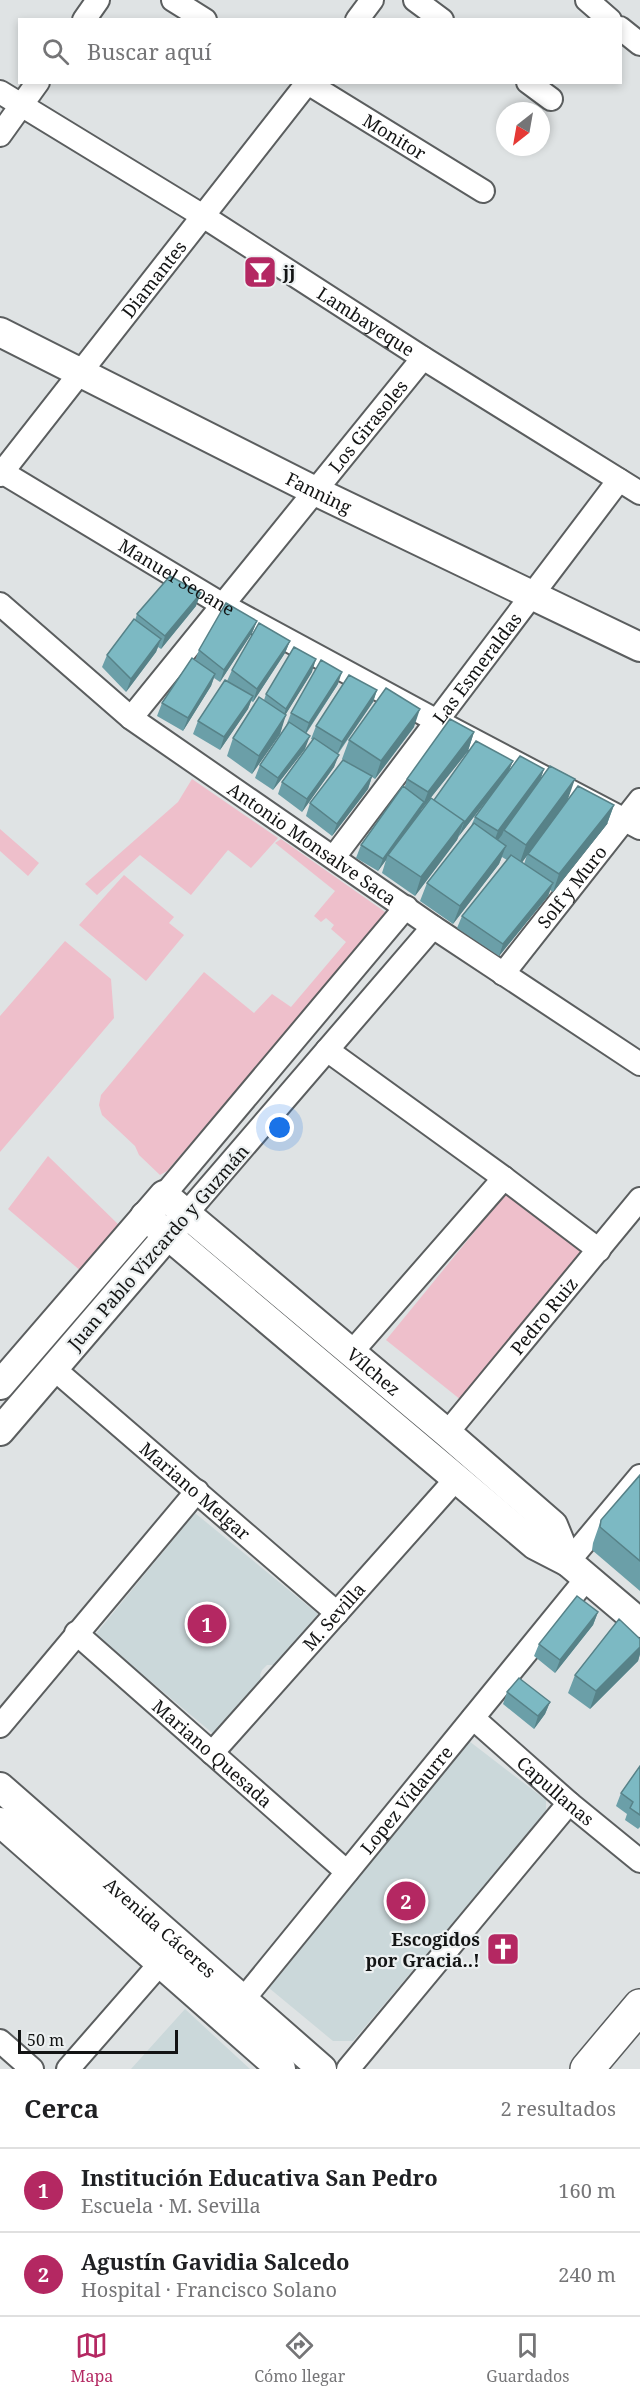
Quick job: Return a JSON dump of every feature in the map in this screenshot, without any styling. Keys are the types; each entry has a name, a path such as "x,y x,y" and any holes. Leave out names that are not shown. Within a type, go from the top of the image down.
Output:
{"highway":[{"path":"587,2069 640,2006"}],"street":[{"path":"85,18 98,0"},
{"path":"173,0 202,18"},
{"path":"358,18 372,0"},
{"path":"415,0 439,18"},
{"path":"587,0 608,18"},
{"path":"622,29 640,44"},
{"path":"0,135 37,84"},
{"name":"Diamantes","path":"1,474 306,84"},
{"name":"Monitor","path":"309,84 483,191"},
{"path":"531,84 551,99"},
{"name":"Lambayeque","path":"0,92 203,216 423,358 640,493"},
{"name":"Fanning","path":"0,332 531,597 640,647"},
{"name":"Los Girasoles","path":"131,718 423,358"},
{"name":"Manuel Seoane","path":"1,474 223,605 633,824"},
{"name":"Las Esmeraldas","path":"334,857 619,480"},
{"name":"Antonio Monsalve Saca","path":"0,604 131,718 503,974 640,1064"},
{"name":"Solf y Muro","path":"503,974 633,824 640,800"},
{"name":"Juan Pablo Vizcardo y Guzmán","path":"0,1385 406,908"},
{"name":"Juan Pablo Vizcardo y Guzmán","path":"0,1431 434,927"},
{"path":"327,1050 599,1250"},
{"path":"351,1353 504,1178"},
{"name":"Vílchez","path":"164,1195 553,1525 578,1570"},
{"name":"Pedro Ruiz","path":"447,1433 640,1199"},
{"name":"Vílchez","path":"145,1216 535,1545 578,1570 640,1623"},
{"name":"Mariano Melgar","path":"53,1368 337,1613"},
{"name":"Lopez Vidaurre","path":"235,2010 473,1718 578,1570 640,1476"},
{"name":"M. Sevilla","path":"212,1753 456,1479"},
{"path":"0,1726 197,1491"},
{"name":"Mariano Quesada","path":"76,1633 347,1872"},
{"name":"Capullanas","path":"473,1718 569,1803 640,1861"},
{"name":"Avenida Cáceres","path":"0,1786 170,1953 235,2010 322,2069"},
{"path":"348,2069 569,1803"},
{"name":"Avenida Cáceres","path":"0,1822 170,1953"},
{"path":"68,2069 170,1953"},
{"name":"Avenida Cáceres","path":"235,2010 281,2069"},
{"path":"0,2041 32,2069"}],"shaded area":[{"path":"192,779 278,838 251,868 228,850 191,895 140,855 97,895 85,884 178,802"},
{"path":"0,829 39,863 28,876 0,851"},
{"path":"281,839 388,914 167,1171 160,1175 139,1155 135,1146 102,1115 99,1105 101,1095 204,972 254,1013 272,994 291,1007 346,942 331,929 334,925 326,918 321,922 314,916 335,891 275,843"},
{"path":"124,875 174,917 169,923 184,935 146,981 79,925"},
{"path":"65,941 111,979 114,1018 0,1152 0,1016"},
{"path":"48,1156 120,1226 82,1272 8,1209"},
{"path":"507,1192 592,1255 466,1404 386,1340"},
{"path":"195,1513 318,1614 276,1665 267,1665 262,1670 260,1675 263,1683 216,1736 95,1635"},
{"path":"469,1741 546,1800 546,1813 353,2041 333,2041 269,1988"},
{"path":"185,2009 250,2069 131,2069"}],"building":[{"path":"170,576 201,593 165,636 137,614"},
{"path":"226,603 257,621 224,670 199,650"},
{"path":"134,619 161,639 131,679 107,655"},
{"path":"259,623 290,641 257,689 232,670"},
{"path":"294,647 316,659 286,709 266,694"},
{"path":"192,658 215,674 188,718 162,703"},
{"path":"321,660 342,672 309,723 291,713"},
{"path":"349,675 377,690 342,742 316,726"},
{"path":"225,680 253,696 224,737 198,721"},
{"path":"386,688 420,709 381,761 349,740"},
{"path":"259,697 286,715 259,756 233,738"},
{"path":"450,719 474,732 428,792 407,779"},
{"path":"289,722 310,736 278,778 260,765"},
{"path":"314,738 339,755 307,799 282,782"},
{"path":"476,741 513,761 463,823 464,821 434,800"},
{"path":"520,756 544,769 498,831 475,817"},
{"path":"343,760 372,776 337,824 310,803"},
{"path":"550,766 575,779 526,845 504,830"},
{"path":"403,786 424,802 383,859 361,845"},
{"path":"578,786 614,805 559,874 528,854"},
{"path":"431,798 464,821 421,877 388,855"},
{"path":"474,823 506,846 460,906 427,883"},
{"path":"511,855 553,883 503,944 462,916"},
{"path":"640,1475 640,1561 600,1527 601,1520"},
{"path":"577,1596 598,1612 560,1660 539,1644"},
{"path":"619,1619 640,1639 640,1647 596,1691 575,1675"},
{"path":"519,1678 550,1702 538,1716 507,1692"},
{"path":"640,1766 640,1815 630,1808 633,1802 621,1793"}],"place":[{"name":"jj","path":"260,272"},
{"name":"Institución Educativa San Pedro","path":"207,1624"},
{"name":"Agustín Gavidia Salcedo","path":"406,1901"},
{"name":"Escogidos por Gracia..!","path":"503,1949"}]}
